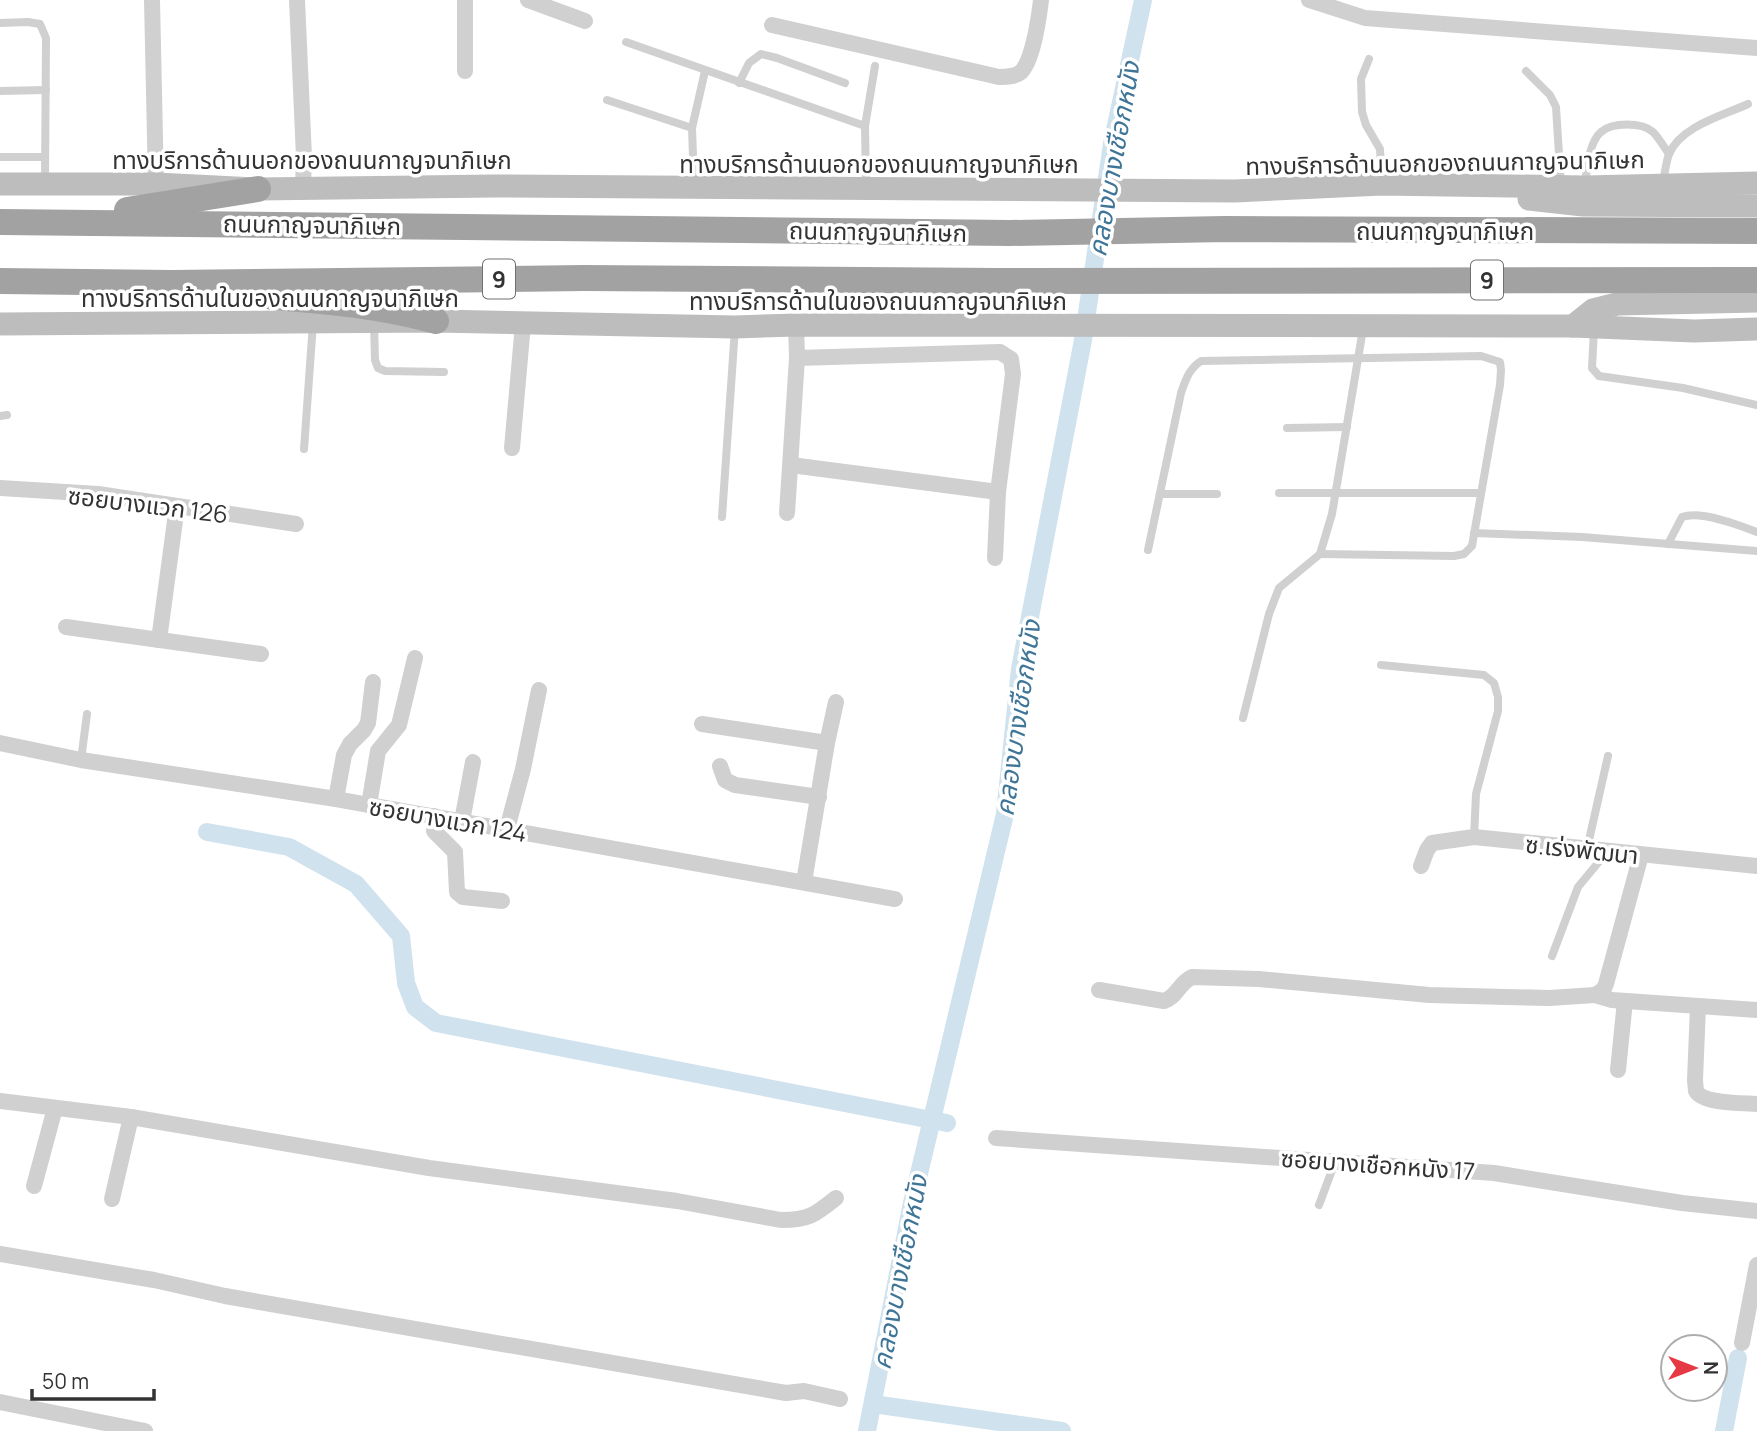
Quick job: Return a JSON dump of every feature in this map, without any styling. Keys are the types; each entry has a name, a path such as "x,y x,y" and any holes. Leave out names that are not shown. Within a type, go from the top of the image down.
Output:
{"highway":[{"path":"49,221 258,190"},
{"name":"ถนนกาญจนาภิเษก","path":"0,222 1010,233 1225,229 1757,231"},
{"name":"ถนนกาญจนาภิเษก","path":"0,281 171,283 584,278 998,281 1757,280"},
{"path":"171,283 206,291 351,303 436,321"}],"main road":[{"name":"ทางบริการด้านนอกของถนนกาญจนาภิเษก","path":"0,184 156,184 258,190 494,186 1235,191 1382,184 1585,187 1757,183"},
{"path":"1454,187 1583,205 1757,206"},
{"path":"1583,327 1593,310 1617,304 1757,301"},
{"name":"ทางบริการด้านในของถนนกาญจนาภิเษก","path":"0,324 436,321 735,327 1205,325 1757,330"}],"street":[{"path":"152,0 156,184"},
{"path":"297,0 303,188"},
{"path":"465,0 465,71"},
{"path":"528,0 585,21"},
{"path":"772,25 999,77 1013,76 1021,72 1028,58 1041,0"},
{"path":"1309,0 1365,18 1757,48"},
{"path":"512,448 523,324"},
{"path":"787,513 797,358 796,325"},
{"path":"797,358 1000,352 1011,359 1013,374 998,492 995,558"},
{"path":"791,465 998,492"},
{"name":"ซอยบางแวก 126","path":"0,488 98,494 296,524"},
{"path":"159,640 177,506"},
{"path":"66,627 261,654"},
{"path":"369,805 378,751 399,725 415,658"},
{"path":"336,799 344,755 368,723 373,682"},
{"path":"507,829 523,769 539,690"},
{"path":"804,882 836,702"},
{"path":"702,724 827,743"},
{"name":"ซอยบางแวก 124","path":"0,743 81,760 336,799 895,899"},
{"path":"462,821 473,762"},
{"path":"719,766 725,780 735,785 820,797"},
{"path":"434,816 434,831 454,852 457,892 463,897 502,901"},
{"name":"ซ.เร่งพัฒนา","path":"1421,866 1432,844 1474,837 1757,866"},
{"path":"1595,995 1606,985 1641,855"},
{"path":"1099,990 1164,1001 1171,999 1183,981 1192,977 1259,979 1429,995 1549,998 1595,995 1625,1001 1757,1010"},
{"path":"1618,1070 1625,1001"},
{"path":"1698,1007 1696,1091 1712,1101 1757,1104"},
{"path":"0,1101 131,1117 429,1168 677,1201 781,1220 814,1217 836,1198"},
{"path":"34,1186 55,1108"},
{"path":"112,1199 131,1117"},
{"name":"ซอยบางเชือกหนัง 17","path":"996,1138 1494,1173 1682,1203 1757,1211"},
{"path":"0,1254 773,1391 804,1391 840,1399"},
{"path":"1742,1343 1757,1265"},
{"path":"0,1402 145,1431"}],"lane":[{"path":"0,23 28,22 40,24 44,28 44,183"},
{"path":"626,42 865,126"},
{"path":"740,83 749,63 761,54 845,83"},
{"path":"1368,59 1361,79 1362,112 1380,149 1382,184"},
{"path":"866,188 865,126 875,66"},
{"path":"694,188 692,128 705,71"},
{"path":"1526,71 1550,96 1556,107 1561,187"},
{"path":"0,91 46,90"},
{"path":"607,100 692,128"},
{"path":"1662,186 1669,154 1690,130 1748,104"},
{"path":"1585,187 1594,144 1600,132 1611,127 1642,126 1653,131 1669,154"},
{"path":"0,157 44,157"},
{"path":"304,449 313,323"},
{"path":"374,323 375,360 378,368 385,371 444,372"},
{"path":"1243,718 1269,614 1279,588 1320,554 1332,514 1364,326"},
{"path":"722,517 735,327"},
{"path":"1583,327 1592,369 1599,376 1683,387 1757,405"},
{"path":"1148,550 1181,393 1187,375 1201,360 1481,356 1500,362 1500,385 1472,546 1464,554 1454,556 1320,554"},
{"path":"1287,428 1347,427"},
{"path":"1279,493 1480,493"},
{"path":"1160,494 1217,494"},
{"path":"1668,544 1682,517 1686,515 1707,517 1757,532"},
{"path":"1474,533 1757,551"},
{"path":"1381,665 1484,675 1494,683 1498,712 1476,794 1474,837"},
{"path":"81,760 88,714"},
{"path":"1587,849 1608,756"},
{"path":"1552,956 1578,887 1608,851"},
{"path":"1319,1205 1336,1161"}],"waterway":[{"name":"คลองบางเชือกหนัง","path":"867,1431 912,1203 1005,814 1020,669 1083,340 1112,144 1143,0"},
{"path":"207,832 289,847 356,884 401,936 406,983 415,1007 436,1023 947,1123"},
{"path":"1724,1431 1738,1358"},
{"path":"873,1404 1062,1431"}]}
